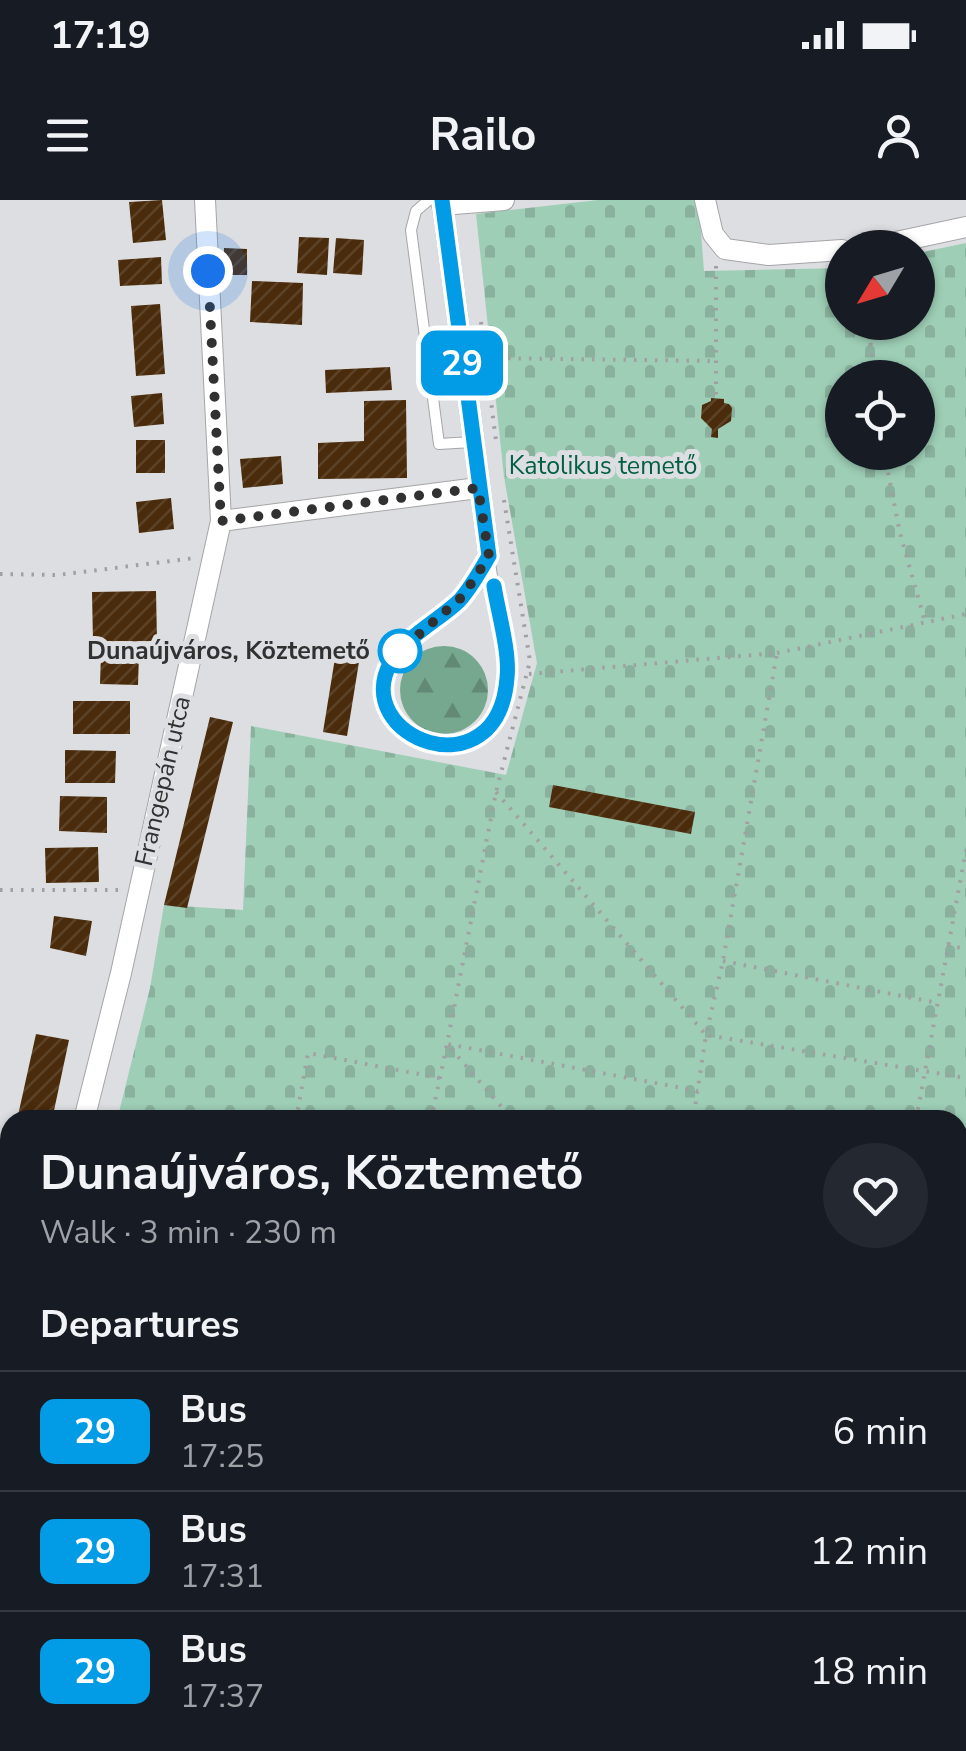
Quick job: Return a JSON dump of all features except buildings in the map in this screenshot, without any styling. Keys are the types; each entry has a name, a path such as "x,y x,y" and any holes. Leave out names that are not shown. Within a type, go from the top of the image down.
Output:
{"street":[{"name":"Frangepán utca","path":"87,1110 122,973 221,521 205,200"},
{"path":"489,556 438,202 504,200"},
{"path":"705,200 713,234 724,248 769,255 825,251"},
{"path":"935,234 966,227"},
{"path":"221,521 478,488"}],"lane":[{"path":"438,202 416,211 411,230 439,444 472,442"},
{"path":"489,556 508,676 500,707 493,724 476,738 459,746 437,747 414,738 398,725 386,703 384,683 390,662 463,596 489,556"}],"path":[{"path":"716,398 714,272 724,248"},
{"path":"498,456 487,358 716,360"},
{"path":"888,470 924,622"},
{"path":"433,1110 496,792 530,660 503,494"},
{"path":"0,574 58,575 214,555"},
{"path":"528,674 777,653 966,614"},
{"path":"695,1110 777,653"},
{"path":"496,792 706,1034 966,1078"},
{"path":"918,1110 966,850"},
{"path":"0,890 139,890"},
{"path":"948,945 966,949"},
{"path":"723,961 938,1003"},
{"path":"447,1044 698,1091"},
{"path":"447,1044 503,1110"},
{"path":"298,1110 308,1053 440,1078"}],"green space":[{"name":"Katolikus temető","path":"598,200 694,200 699,207 704,271 825,268 825,340 935,340 935,249 966,243 966,1110 120,1110 150,988 164,905 243,910 251,726 506,775 537,663 504,477 476,214"},
{"path":"444,646 469,653 481,665 488,690 481,715 469,727 444,734 419,727 407,715 400,690 407,665 419,653"}],"bus line":[{"name":"29","path":"442,200 489,556 463,596 390,662 384,683 386,703 398,725 414,738 437,747 459,746 493,724 508,676 494,586"}],"place":[{"name":"Dunaújváros, Köztemető","path":"400,651"}],"route":[{"path":"208,271 221,521 478,488 489,556 463,596 400,651"}]}
